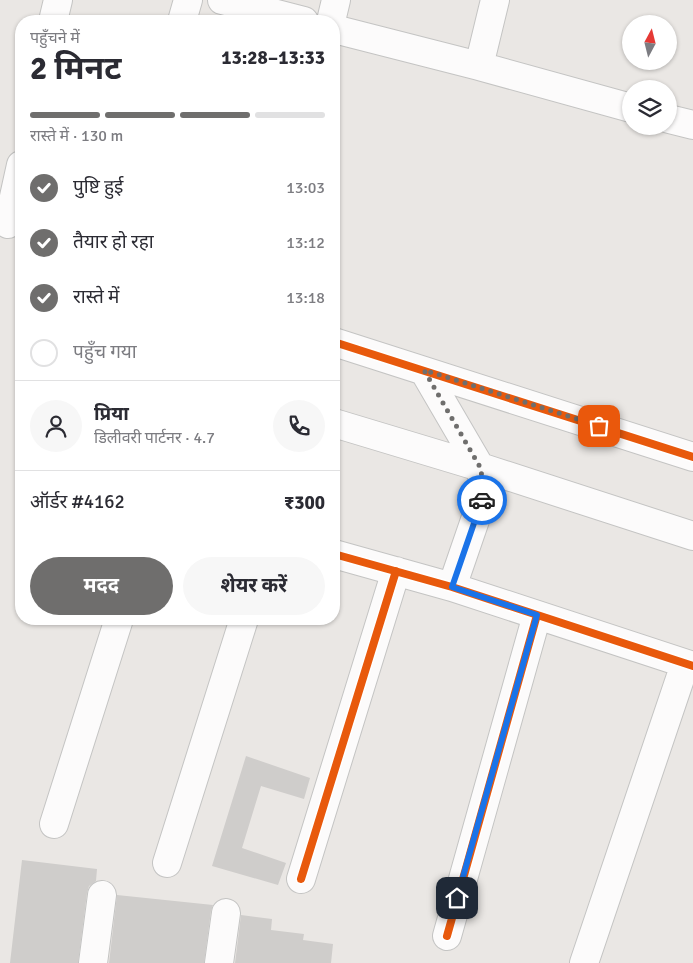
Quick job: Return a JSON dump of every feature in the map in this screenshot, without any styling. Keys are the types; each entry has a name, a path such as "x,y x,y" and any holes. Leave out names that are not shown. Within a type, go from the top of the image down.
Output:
{"street":[{"path":"54,15 58,0"},
{"path":"184,15 188,0"},
{"path":"222,0 281,15"},
{"path":"332,15 336,0"},
{"path":"479,66 495,0"},
{"path":"340,31 622,106"},
{"path":"677,121 693,126"},
{"path":"10,225 15,198"},
{"path":"340,344 693,457"},
{"path":"424,370 480,467 485,491 452,587"},
{"path":"340,425 480,467 693,536"},
{"path":"340,556 452,587 689,665 584,963"},
{"path":"301,879 396,571"},
{"path":"446,936 537,615"},
{"path":"54,824 117,625"},
{"path":"167,863 242,625"},
{"path":"93,963 102,895"},
{"path":"219,963 226,913"}],"building":[{"path":"246,756 310,778 304,799 261,786 242,848 286,863 278,885 212,866"},
{"path":"22,860 97,869 96,881 89,886 87,893 78,963 10,963"},
{"path":"117,895 213,905 204,963 109,963"},
{"path":"241,915 272,919 271,930 304,934 303,940 333,944 331,963 235,963"}],"cycle path":[{"path":"340,344 693,457"},
{"path":"340,556 452,587 693,666"},
{"path":"301,879 396,571"},
{"path":"447,936 537,615"}],"way so far":[{"path":"482,500 485,491 480,467 424,370 599,426"}],"route":[{"path":"457,898 537,615 452,587 482,500"}]}
